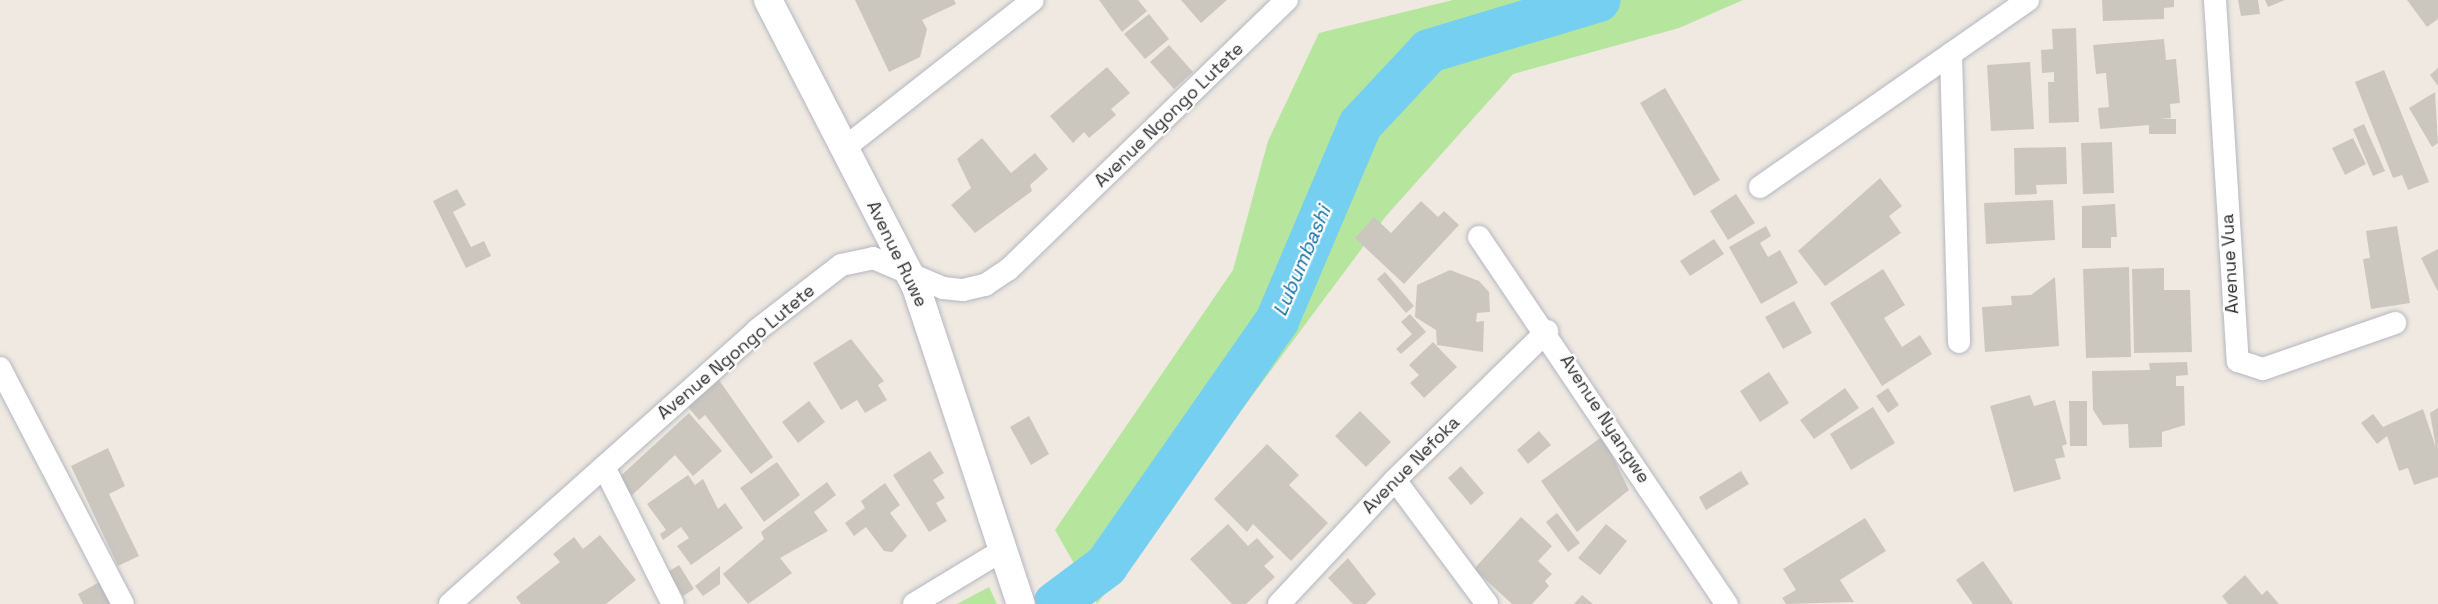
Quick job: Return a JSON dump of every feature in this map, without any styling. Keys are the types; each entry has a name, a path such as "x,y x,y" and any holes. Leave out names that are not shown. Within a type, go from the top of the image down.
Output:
{"street":[{"name":"Avenue Ruwe","path":"768,0 843,149 907,268 955,397 1001,552 1018,597"},
{"path":"843,149 1033,0"},
{"name":"Avenue Ngongo Lutete","path":"450,604 757,330 841,265 873,258 907,268 943,288 963,290 985,285 1009,269 1287,0"},
{"path":"1760,187 2028,0"},
{"name":"Avenue Vua","path":"2215,0 2238,361 2263,369 2395,323"},
{"path":"1951,54 1959,342"},
{"name":"Avenue Nyangwe","path":"1479,237 1547,331 1727,604"},
{"name":"Avenue Nefoka","path":"1279,604 1395,480 1547,331"},
{"path":"0,368 123,604"},
{"path":"604,467 673,604"},
{"path":"1395,480 1487,604"},
{"path":"914,604 1001,552"}],"green space":[{"path":"1453,0 1743,0 1679,28 1513,74 1386,216 1097,604 1055,530 1233,270 1268,141 1319,33"},
{"path":"989,587 997,604 957,604"}],"building":[{"path":"855,0 954,0 956,4 922,20 927,29 920,57 889,72"},
{"path":"1099,0 1138,0 1147,11 1122,32"},
{"path":"1181,0 1227,0 1201,23"},
{"path":"2102,0 2174,0 2174,7 2164,8 2164,19 2103,21"},
{"path":"2238,0 2258,0 2260,14 2241,16"},
{"path":"2265,0 2285,0 2268,7"},
{"path":"2407,0 2438,0 2438,19 2427,27"},
{"path":"1149,14 1169,39 1145,59 1124,34"},
{"path":"2076,28 2079,122 2049,123 2048,82 2054,82 2054,72 2042,73 2041,50 2053,49 2052,29"},
{"path":"2164,39 2166,60 2176,59 2180,103 2170,104 2171,118 2159,119 2176,119 2176,134 2149,134 2149,125 2100,129 2098,108 2109,107 2106,73 2096,74 2093,45"},
{"path":"1169,45 1193,72 1174,89 1150,62"},
{"path":"2030,62 2034,129 1991,131 1987,65"},
{"path":"1107,67 1130,93 1111,109 1116,115 1089,138 1084,132 1073,143 1050,116"},
{"path":"2438,68 2438,86 2430,75"},
{"path":"2384,70 2429,182 2408,190 2402,175 2393,178 2355,82"},
{"path":"1665,88 1720,180 1694,196 1640,103"},
{"path":"2435,92 2438,143 2432,147 2409,108"},
{"path":"2364,124 2385,171 2373,176 2353,129"},
{"path":"982,138 1011,173 1035,153 1048,169 1030,185 1032,191 975,233 951,205 971,188 957,159"},
{"path":"2353,138 2366,164 2345,175 2332,148"},
{"path":"2112,142 2114,193 2083,194 2081,143"},
{"path":"2066,147 2067,184 2036,185 2037,194 2015,195 2014,148"},
{"path":"1880,178 1902,206 1889,216 1901,233 1825,286 1798,251"},
{"path":"457,189 466,205 453,212 471,247 484,241 491,256 466,268 433,201"},
{"path":"1736,194 1755,223 1728,240 1710,211"},
{"path":"2053,200 2055,240 1986,244 1984,203"},
{"path":"1421,201 1438,217 1444,211 1459,225 1404,284 1355,238 1374,217 1391,233"},
{"path":"2115,204 2117,237 2111,237 2111,248 2082,248 2082,206"},
{"path":"1766,226 1771,236 1760,243 1768,257 1780,250 1798,283 1761,304 1729,247"},
{"path":"2397,226 2410,303 2371,309 2363,259 2370,258 2366,231"},
{"path":"1714,239 1724,254 1690,276 1680,261"},
{"path":"2438,249 2438,292 2421,258"},
{"path":"2129,267 2131,357 2086,358 2083,269"},
{"path":"2164,268 2164,290 2190,290 2192,352 2134,353 2132,269"},
{"path":"1883,269 1905,305 1884,318 1902,347 1920,335 1932,354 1882,386 1830,303"},
{"path":"1450,270 1479,281 1489,292 1490,312 1477,313 1476,322 1484,321 1483,352 1437,345 1436,330 1415,317 1417,285"},
{"path":"1385,272 1414,306 1406,313 1377,279"},
{"path":"2055,277 2059,346 1985,352 1982,307 2012,305 2011,296 2031,295"},
{"path":"1794,301 1812,333 1783,349 1765,317"},
{"path":"1410,314 1426,332 1401,354 1396,349 1412,334 1401,322"},
{"path":"851,339 884,381 878,385 887,400 865,413 857,400 841,410 813,363"},
{"path":"1433,342 1457,367 1424,398 1410,383 1419,375 1409,365"},
{"path":"2187,362 2188,375 2176,376 2176,386 2184,386 2185,425 2162,432 2162,447 2129,448 2128,424 2103,425 2093,410 2092,371 2150,370 2149,363"},
{"path":"1769,372 1789,403 1760,422 1740,391"},
{"path":"719,380 773,457 751,474 705,415 699,420 688,407"},
{"path":"1845,388 1859,408 1814,439 1800,420"},
{"path":"1888,388 1899,405 1888,413 1876,396"},
{"path":"2030,395 2034,406 2055,400 2067,444 2062,446 2065,457 2055,459 2061,479 2014,492 1990,406"},
{"path":"809,401 825,422 798,443 782,422"},
{"path":"2069,401 2087,401 2087,446 2070,446"},
{"path":"1873,407 1895,443 1851,470 1830,434"},
{"path":"2438,408 2438,477 2414,485 2408,468 2399,471 2387,436 2377,444 2361,423 2373,414 2383,427 2423,409 2436,448 2430,413"},
{"path":"1360,411 1391,442 1366,467 1335,436"},
{"path":"689,413 722,451 693,476 675,455 629,498 614,482"},
{"path":"1029,416 1049,454 1031,465 1010,427"},
{"path":"1539,431 1551,445 1528,464 1517,450"},
{"path":"1603,436 1629,490 1577,532 1541,481"},
{"path":"1267,444 1299,475 1289,485 1328,523 1291,561 1253,524 1247,532 1214,499"},
{"path":"108,448 125,486 109,494 139,556 118,566 71,466"},
{"path":"930,451 944,473 933,480 945,498 936,503 947,521 929,532 893,475"},
{"path":"777,462 800,495 764,522 740,488"},
{"path":"1461,466 1484,493 1471,505 1448,478"},
{"path":"1741,471 1749,484 1706,510 1699,497"},
{"path":"688,475 695,485 703,479 718,509 725,503 743,528 691,565 677,546 689,538 681,527 663,540 660,534 666,530 647,504"},
{"path":"827,482 836,495 814,512 828,531 780,558 792,573 748,604 723,574 764,539 761,532"},
{"path":"885,483 900,505 890,513 907,536 892,552 884,551 866,527 854,536 845,523 865,508 861,501"},
{"path":"1557,513 1580,543 1568,552 1546,522"},
{"path":"1521,517 1552,546 1538,561 1552,574 1545,581 1549,586 1532,604 1512,604 1474,569"},
{"path":"1865,518 1886,551 1840,580 1854,602 1786,604 1782,598 1796,590 1783,569"},
{"path":"1228,524 1248,546 1257,538 1274,557 1264,566 1275,577 1246,604 1232,604 1190,559"},
{"path":"1606,524 1627,541 1600,575 1578,558"},
{"path":"600,535 636,580 606,604 521,604 516,597 560,562 553,554 574,537 583,549"},
{"path":"1348,558 1376,594 1366,604 1353,604 1328,578"},
{"path":"1983,561 2013,604 1973,604 1956,580"},
{"path":"679,565 694,589 683,596 668,572"},
{"path":"720,566 720,584 703,596 695,586"},
{"path":"2245,575 2262,595 2267,590 2279,604 2228,604 2222,596"},
{"path":"103,580 116,604 83,604 78,594"},
{"path":"1582,595 1593,604 1574,604"}],"waterway":[{"name":"Lubumbashi","path":"1055,604 1106,566 1277,321 1360,125 1429,51 1599,0"}]}
